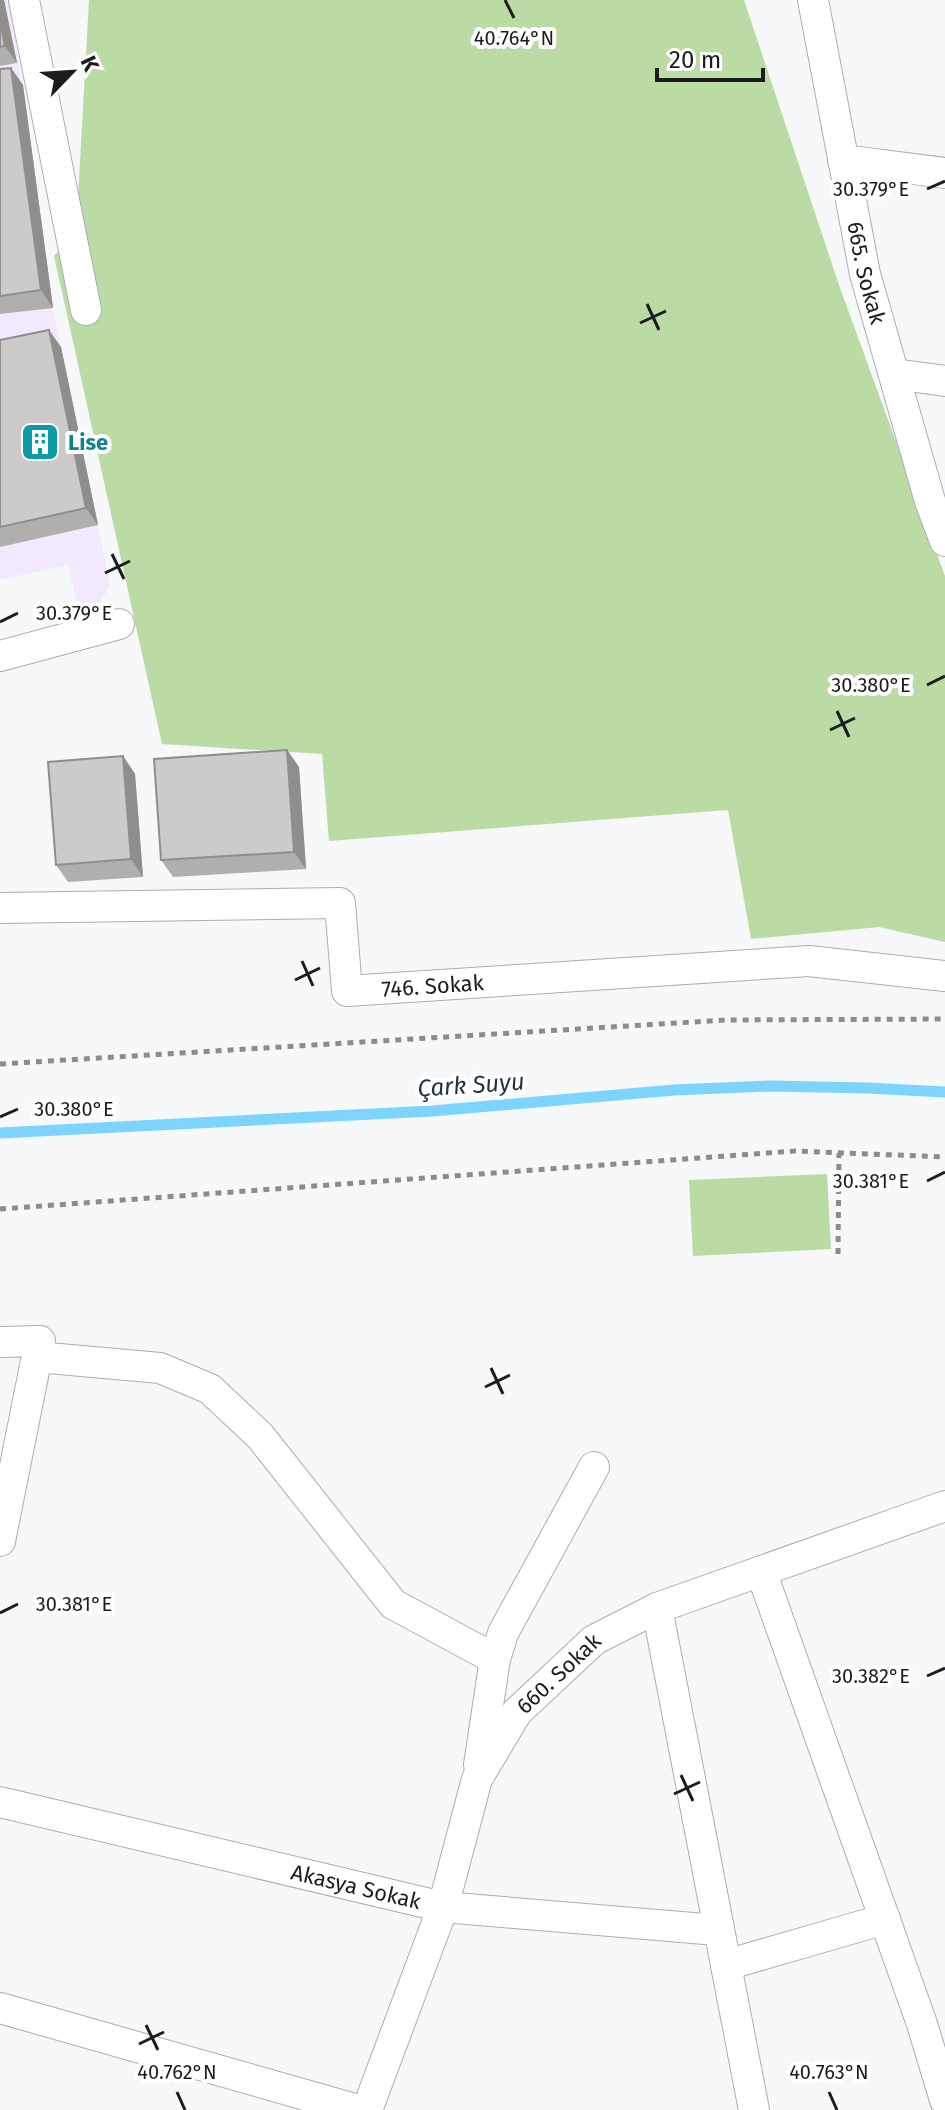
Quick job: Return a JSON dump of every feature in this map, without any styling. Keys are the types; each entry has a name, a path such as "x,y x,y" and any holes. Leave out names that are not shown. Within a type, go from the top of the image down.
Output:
{"street":[{"path":"24,0 86,310"},
{"name":"665. Sokak","path":"813,0 865,274 930,501 945,541"},
{"path":"843,160 945,173"},
{"path":"894,374 945,381"},
{"path":"0,656 119,624"},
{"name":"746. Sokak","path":"0,908 340,903 347,991 809,961 945,976"},
{"path":"0,1342 40,1341 0,1541"},
{"path":"37,1357 160,1368 210,1389 260,1436 393,1604 495,1659"},
{"path":"477,1779 495,1659 503,1633 594,1467"},
{"name":"660. Sokak","path":"367,2110 443,1907 477,1779 517,1712 594,1640 657,1608 945,1506"},
{"path":"761,1571 885,1919 945,2100"},
{"path":"657,1608 754,2110"},
{"name":"Akasya Sokak","path":"0,1802 443,1907 717,1930"},
{"path":"726,1965 885,1919"},
{"path":"0,2008 358,2110"}],"path":[{"path":"0,1064 726,1020 945,1019"},
{"path":"0,1209 795,1151 945,1157"},
{"path":"838,1254 839,1153"}],"shaded area":[{"path":"0,0 10,0 53,308 110,585 96,610 76,599 68,565 0,580"}],"green space":[{"path":"89,0 744,0 840,288 945,576 945,942 879,927 751,939 728,810 329,841 322,754 162,744 54,256 76,233"},
{"path":"827,1174 831,1249 693,1256 689,1180"}],"building":[{"path":"0,21 5,46 0,47"},
{"path":"11,68 41,290 0,296 0,69"},
{"name":"Lise","path":"49,330 86,508 0,527 0,340"},
{"path":"287,750 294,852 161,860 154,759"},
{"path":"123,756 131,859 56,865 48,762"}],"waterway":[{"name":"Çark Suyu","path":"0,1133 432,1111 674,1090 771,1086 945,1092"}],"place":[{"name":"Lise","path":"40,442"}]}
